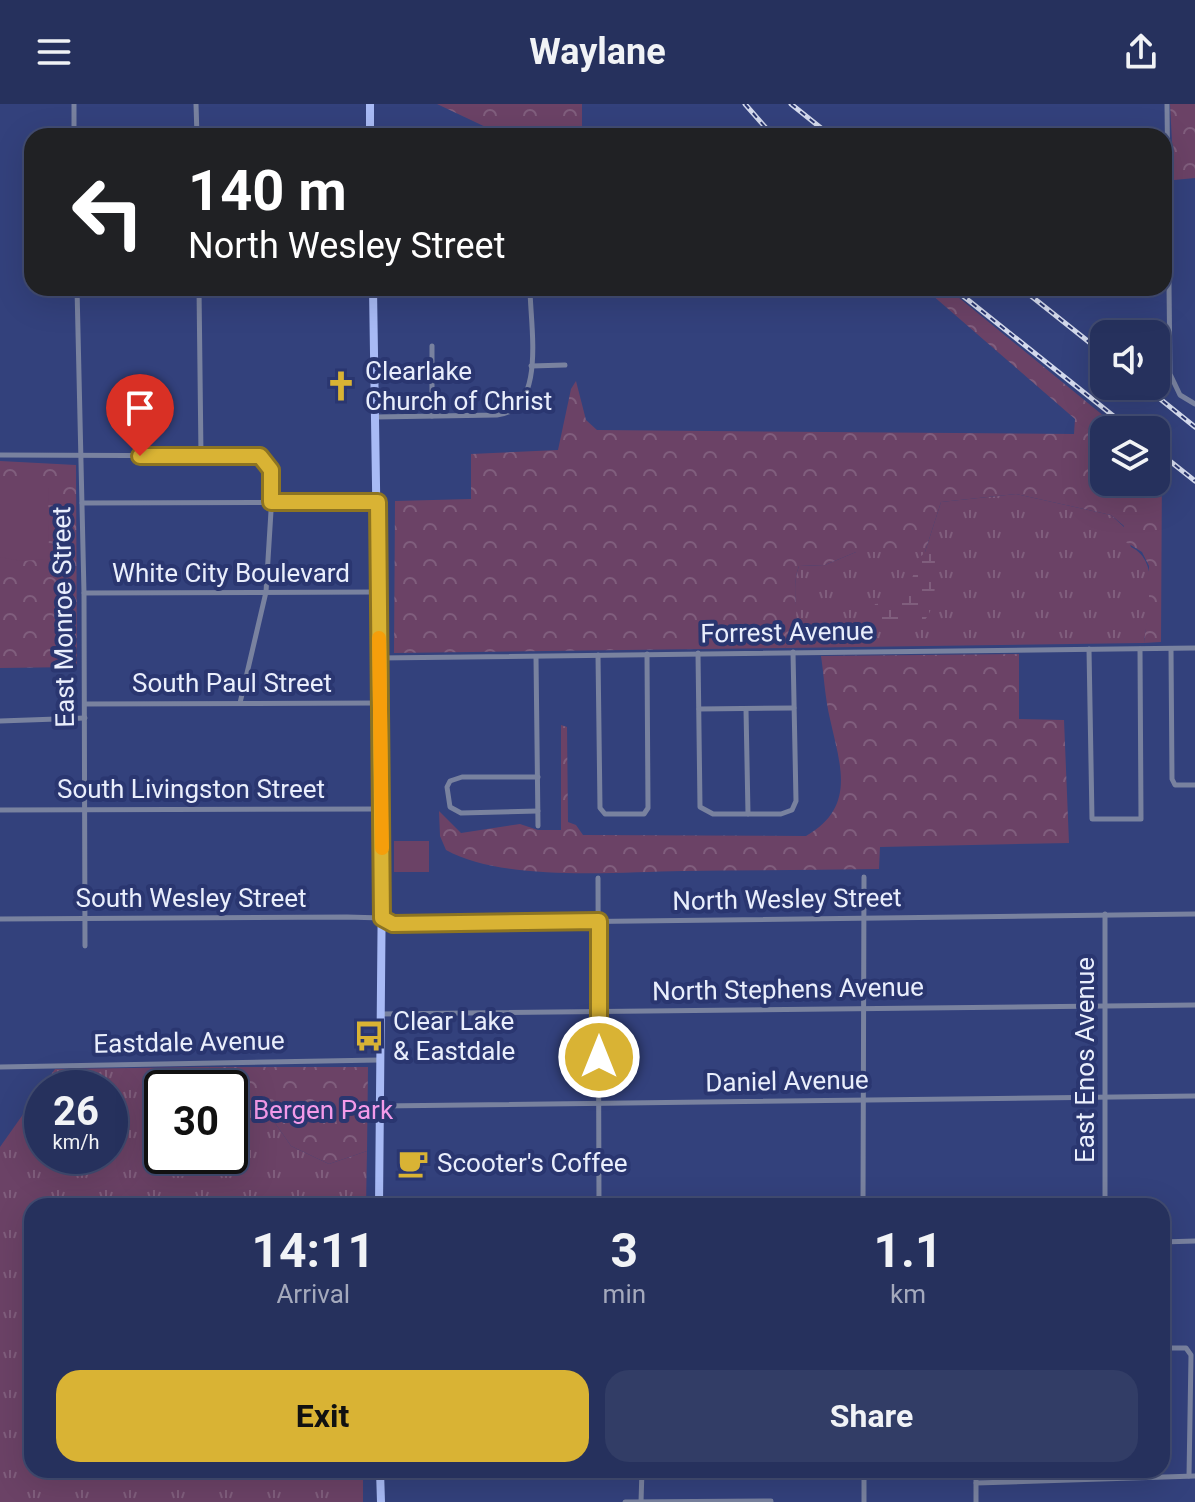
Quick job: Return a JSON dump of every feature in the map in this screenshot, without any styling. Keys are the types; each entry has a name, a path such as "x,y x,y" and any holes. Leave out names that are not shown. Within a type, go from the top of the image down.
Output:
{"main road":[{"path":"370,104 370,128"},
{"path":"373,296 382,918 379,1198"},
{"path":"380,1478 381,1502"}],"street":[{"path":"74,104 74,128"},
{"path":"196,104 197,128"},
{"path":"1167,104 1167,128"},
{"name":"East Monroe Street","path":"77,296 84,593 85,946"},
{"path":"199,296 201,456"},
{"path":"376,417 504,414 521,404 531,385 530,296"},
{"path":"1168,296 1169,360 1175,388 1195,404"},
{"path":"432,346 432,416"},
{"path":"531,366 565,365"},
{"path":"521,404 528,411"},
{"path":"0,455 265,458 271,470 266,592 240,703"},
{"path":"82,503 378,502"},
{"name":"White City Boulevard","path":"84,593 379,592"},
{"name":"Forrest Avenue","path":"379,658 1195,648"},
{"path":"1089,649 1092,819 1141,819 1140,649"},
{"path":"1171,649 1172,779 1175,785 1195,785"},
{"path":"698,653 700,807 708,814 748,814 787,813 794,807 793,652"},
{"path":"598,655 600,808 605,814 644,814 648,808 647,654"},
{"path":"536,657 538,826"},
{"name":"South Paul Street","path":"85,704 380,703"},
{"path":"698,709 794,708"},
{"path":"746,709 748,814"},
{"path":"0,721 85,718"},
{"path":"538,777 462,777 450,781 447,787 450,807 461,813 538,811"},
{"name":"South Livingston Street","path":"0,810 381,809"},
{"path":"863,1198 864,877"},
{"path":"598,878 599,1198"},
{"name":"East Enos Avenue","path":"1105,914 1105,1198"},
{"name":"North Wesley Street","path":"382,918 393,924 1195,914"},
{"name":"South Wesley Street","path":"0,919 382,918"},
{"name":"North Stephens Avenue","path":"381,1014 1195,1005"},
{"name":"Eastdale Avenue","path":"0,1067 379,1060"},
{"name":"Daniel Avenue","path":"379,1106 1195,1096"},
{"path":"1170,1242 1195,1241"},
{"path":"1170,1348 1186,1348 1191,1355 1192,1476 1170,1477"},
{"path":"641,1502 642,1478"},
{"path":"864,1478 864,1502"},
{"path":"976,1478 976,1502"},
{"path":"976,1483 1148,1478"},
{"path":"625,1502 771,1501"}],"green space":[{"path":"437,104 582,104 582,128 488,128"},
{"path":"1170,104 1195,104 1195,178 1174,180"},
{"path":"933,296 957,296 1104,416 1090,416 1090,496 1162,496 1161,642 1144,643 1149,566 1142,552 1124,541 1124,526 1111,515 1016,494 941,502 925,552 856,552 825,565 799,566 795,587 795,628 785,648 394,653 395,501 471,499 471,454 558,450 571,389 576,381 586,420 597,430 1074,434 1075,419"},
{"path":"0,461 76,465 77,667 0,668"},
{"path":"0,482 43,482 48,486 49,559 22,561 0,557"},
{"path":"1016,494 1111,515 1124,527 1131,547 1141,554 1147,564 1150,577 1150,604 1144,643 785,648 796,618 795,587 799,566 825,565 856,552 925,552 941,502"},
{"path":"936,543 934,597 928,616 921,624 877,620 872,612 875,604 903,602 920,557"},
{"path":"1019,654 1019,719 1064,720 1069,843 880,847 879,869 561,873 498,867 470,860 446,850 440,836 439,811 461,833 520,824 538,830 561,830 561,725 567,727 568,822 576,825 583,835 806,836 822,825 833,812 841,784 821,656"},
{"path":"394,841 429,841 429,872 394,872"},
{"path":"209,1067 209,1070 144,1070 144,1174 248,1174 248,1103 257,1112 271,1117 291,1146 329,1164 367,1151 366,1198 24,1198 24,1478 363,1478 363,1502 0,1502 0,1147 24,1113 24,1174 128,1174 128,1070 55,1069"},
{"name":"Bergen Park","path":"209,1067 368,1067 367,1151 329,1164 291,1146 271,1117 248,1105 248,1070 210,1070"}],"railway":[{"path":"745,104 766,128"},
{"path":"791,104 821,128"},
{"path":"963,296 1113,416"},
{"path":"1031,296 1090,343"},
{"path":"1161,400 1195,427"},
{"path":"1170,461 1195,481"}],"slow traffic":[{"path":"379,638 382,848"}],"place":[{"name":"Clearlake Church of Christ","path":"341,386"},
{"name":"Clear Lake & Eastdale","path":"369,1036"},
{"name":"Scooter's Coffee","path":"413,1163"}],"route":[{"path":"140,456 260,456 268,461 271,470 271,502 378,502 382,918 393,924 599,921 599,1057"}]}
